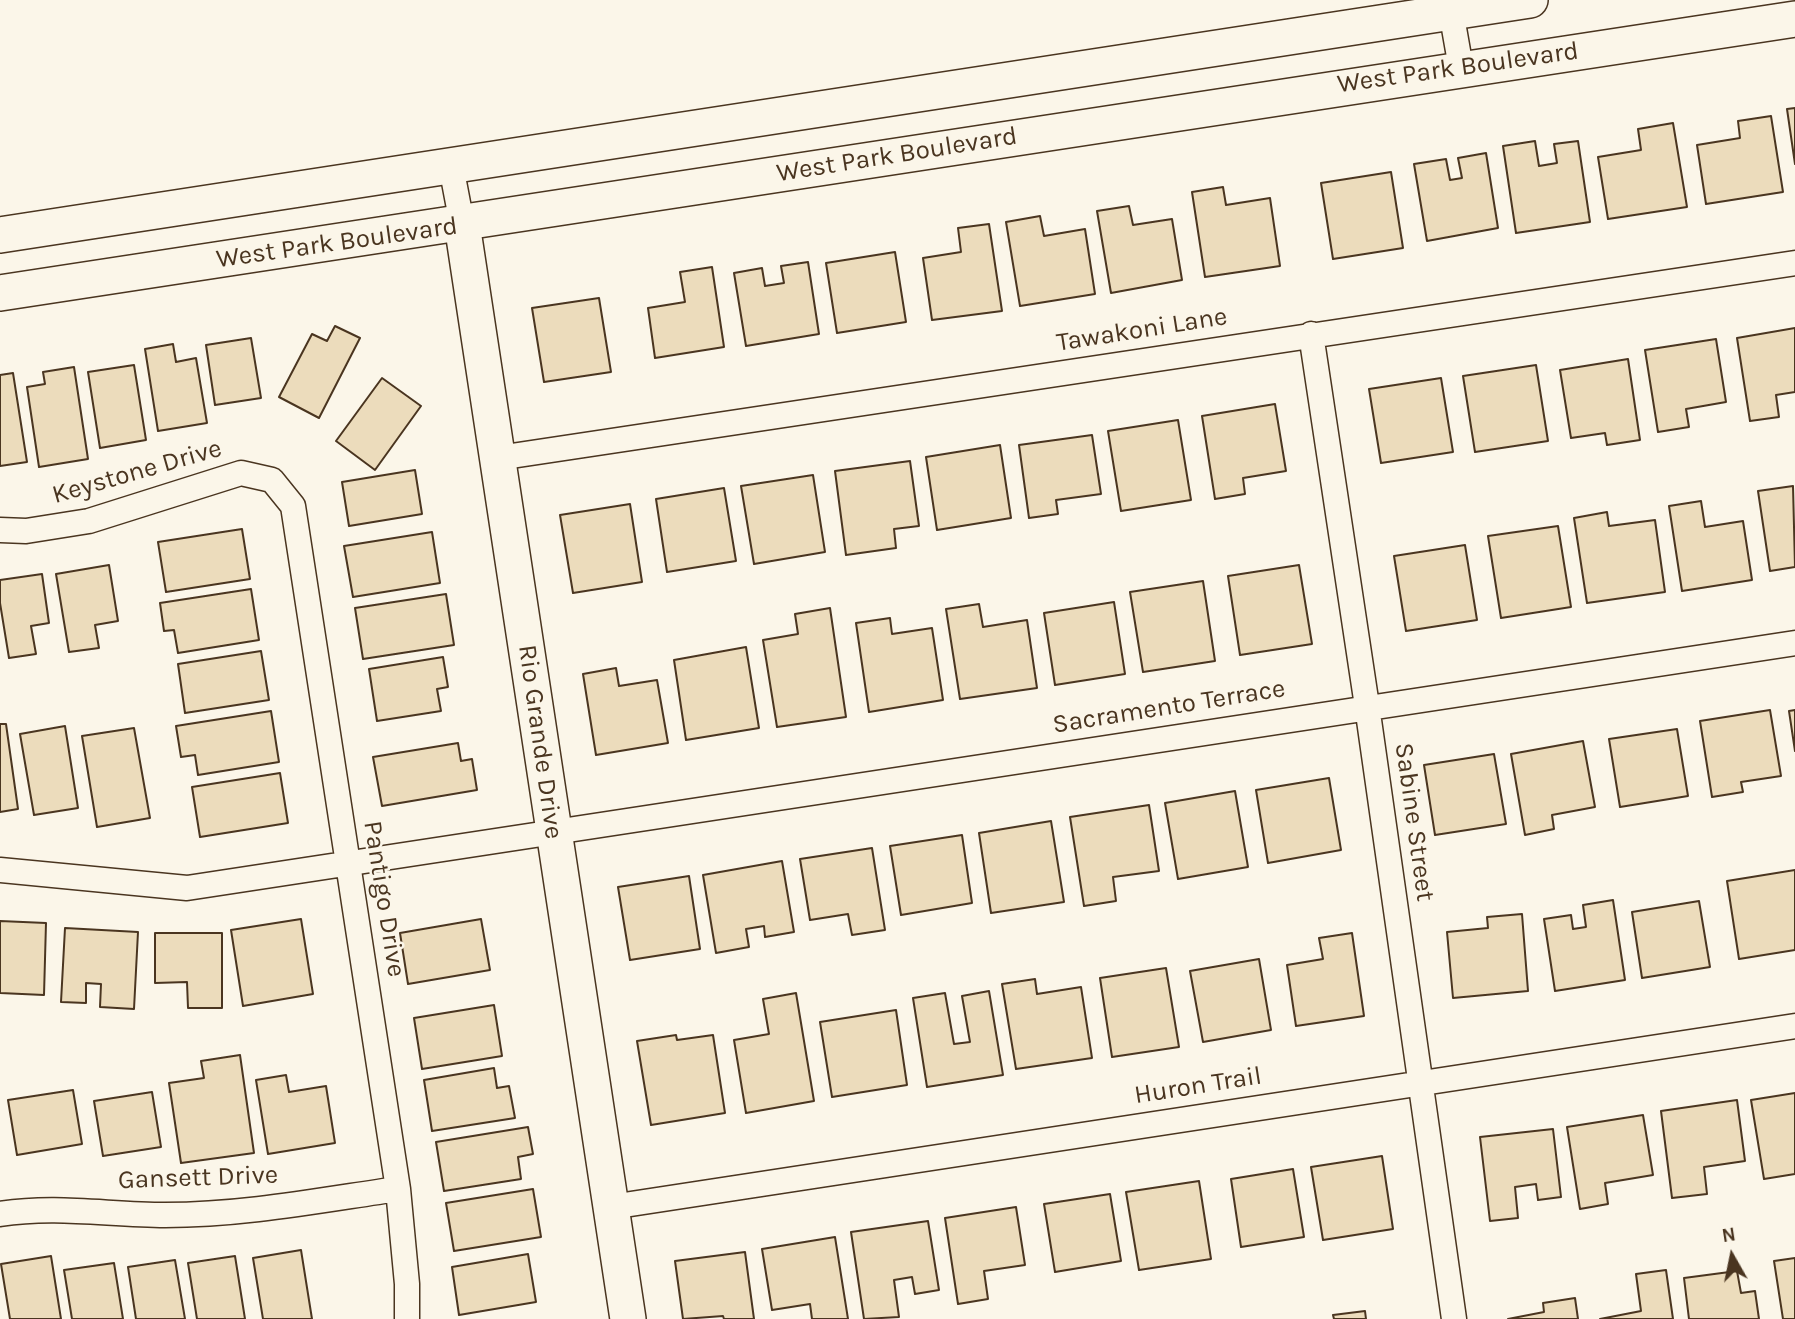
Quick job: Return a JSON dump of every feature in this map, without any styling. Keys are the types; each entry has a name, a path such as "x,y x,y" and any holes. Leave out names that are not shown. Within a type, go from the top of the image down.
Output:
{"main road":[{"path":"16,291 12,233 452,166 1450,6 1530,0"},
{"name":"West Park Boulevard","path":"16,291 1795,19"},
{"name":"Rio Grande Drive","path":"462,224 628,1319"}],"street":[{"path":"1450,6 1461,68"},
{"name":"Rio Grande Drive","path":"452,166 462,224"},
{"name":"Tawakoni Lane","path":"498,458 1795,263"},
{"name":"Sabine Street","path":"1311,334 1454,1319"},
{"name":"Keystone Drive","path":"0,530 26,531 89,522 241,473 272,480 284,491"},
{"name":"Pantigo Drive","path":"284,491 293,506 398,1189 408,1284 407,1319"},
{"name":"Sacramento Terrace","path":"0,870 187,888 553,834 1367,706 1795,643"},
{"name":"Huron Trail","path":"611,1208 1795,1026"},
{"name":"Gansett Drive","path":"0,1214 39,1208 164,1215 246,1212 398,1189"}],"building":[{"path":"1795,108 1795,164 1787,109"},
{"path":"1771,116 1783,192 1706,204 1697,145 1740,138 1738,121"},
{"path":"1673,123 1687,207 1608,219 1598,157 1641,150 1638,129"},
{"path":"1535,141 1539,166 1557,163 1554,144 1578,141 1590,222 1516,233 1503,146"},
{"path":"1486,153 1498,228 1427,241 1414,164 1446,159 1450,180 1462,178 1458,158"},
{"path":"1391,172 1403,248 1333,259 1321,183"},
{"path":"1223,187 1226,205 1270,198 1280,266 1205,277 1192,192"},
{"path":"1129,206 1133,225 1172,219 1182,280 1111,293 1097,211"},
{"path":"1040,216 1044,236 1085,229 1095,294 1020,306 1006,222"},
{"path":"989,224 1002,311 932,320 923,258 961,252 958,228"},
{"path":"895,252 906,322 837,333 826,263"},
{"path":"808,262 819,334 746,346 734,273 762,268 765,286 784,283 781,266"},
{"path":"712,267 724,347 655,358 648,308 685,302 680,272"},
{"path":"599,298 611,372 544,382 532,308"},
{"path":"335,326 360,338 319,418 279,397 312,334 327,341"},
{"path":"1795,328 1795,392 1776,395 1779,417 1750,421 1737,338"},
{"path":"251,338 261,398 215,405 206,345"},
{"path":"1716,339 1726,402 1686,409 1689,427 1658,432 1645,350"},
{"path":"173,344 176,362 196,358 207,423 158,431 145,349"},
{"path":"1628,359 1640,440 1607,445 1605,433 1571,438 1560,370"},
{"path":"134,365 146,440 100,448 88,372"},
{"path":"1536,365 1548,441 1475,452 1463,376"},
{"path":"74,367 88,459 39,467 27,387 45,384 43,372"},
{"path":"13,373 27,462 0,466 0,375"},
{"path":"382,378 421,406 375,470 336,441"},
{"path":"1441,378 1453,452 1381,463 1369,389"},
{"path":"1275,404 1286,471 1243,478 1245,494 1215,499 1202,416"},
{"path":"1178,420 1191,500 1121,511 1108,431"},
{"path":"1092,435 1101,494 1056,500 1058,514 1029,518 1019,445"},
{"path":"1000,445 1011,518 937,530 926,457"},
{"path":"910,461 919,526 894,529 896,548 846,555 835,471"},
{"path":"415,470 422,514 349,526 342,482"},
{"path":"813,475 825,552 754,564 741,486"},
{"path":"1793,486 1795,567 1770,571 1758,491"},
{"path":"724,488 736,561 667,572 656,499"},
{"path":"1701,501 1705,527 1743,521 1752,580 1682,591 1669,506"},
{"path":"630,504 642,582 573,593 560,515"},
{"path":"1607,512 1609,526 1655,520 1665,592 1587,603 1574,518"},
{"path":"1558,526 1571,607 1501,618 1488,536"},
{"path":"242,529 250,579 166,592 158,542"},
{"path":"432,532 440,583 353,597 344,546"},
{"path":"1465,545 1477,620 1406,631 1394,556"},
{"path":"109,565 118,621 95,625 99,648 69,652 56,574"},
{"path":"1299,565 1312,644 1240,655 1228,576"},
{"path":"42,574 49,623 31,626 36,654 9,658 0,603 0,580"},
{"path":"1203,581 1215,661 1143,672 1130,592"},
{"path":"251,589 259,640 178,653 174,630 164,631 160,603"},
{"path":"446,594 454,645 363,659 355,608"},
{"path":"1114,602 1125,674 1055,685 1044,613"},
{"path":"979,604 983,627 1027,620 1037,688 960,699 946,609"},
{"path":"830,608 846,717 777,727 763,640 798,634 795,614"},
{"path":"890,618 892,634 932,628 943,700 869,712 856,623"},
{"path":"746,647 759,728 686,740 674,660"},
{"path":"261,651 269,700 185,713 178,664"},
{"path":"443,657 448,687 437,689 441,711 377,721 369,669"},
{"path":"616,668 619,686 657,680 668,743 596,755 583,674"},
{"path":"1770,710 1781,776 1741,782 1743,792 1712,797 1700,721"},
{"path":"1795,710 1795,751 1789,711"},
{"path":"271,711 279,762 198,775 195,755 181,757 176,726"},
{"path":"0,724 6,724 18,809 0,812"},
{"path":"65,726 78,808 34,815 20,734"},
{"path":"134,728 150,818 97,827 82,736"},
{"path":"1677,729 1688,796 1620,807 1609,739"},
{"path":"1583,741 1595,807 1552,815 1554,829 1525,835 1511,754"},
{"path":"458,743 461,761 472,759 477,790 382,806 373,757"},
{"path":"1494,754 1506,824 1435,835 1424,765"},
{"path":"280,773 288,823 200,837 192,787"},
{"path":"1329,778 1341,850 1268,863 1256,790"},
{"path":"1235,791 1248,867 1178,879 1165,803"},
{"path":"1149,805 1159,871 1113,877 1116,901 1084,906 1070,817"},
{"path":"1051,821 1064,902 991,913 979,833"},
{"path":"962,835 972,903 901,915 890,846"},
{"path":"872,848 885,930 852,935 848,914 810,920 800,859"},
{"path":"782,861 794,932 765,937 764,926 746,929 749,947 716,953 703,875"},
{"path":"1795,870 1795,950 1739,959 1727,881"},
{"path":"689,876 700,949 630,960 618,887"},
{"path":"1613,900 1625,980 1555,991 1544,919 1571,915 1573,929 1586,927 1583,905"},
{"path":"1699,901 1710,967 1642,978 1632,912"},
{"path":"1522,914 1528,991 1453,998 1447,932 1488,928 1487,917"},
{"path":"301,919 313,994 243,1006 231,930"},
{"path":"481,919 490,970 408,984 400,933"},
{"path":"0,921 46,923 44,995 0,993"},
{"path":"65,928 138,932 134,1009 100,1007 101,984 86,983 86,1003 61,1002"},
{"path":"155,933 222,933 222,1008 188,1008 187,982 155,983"},
{"path":"1352,933 1364,1016 1296,1026 1287,965 1323,959 1319,938"},
{"path":"1259,959 1271,1030 1203,1042 1190,971"},
{"path":"1166,968 1179,1047 1112,1057 1100,978"},
{"path":"1035,979 1037,994 1081,987 1092,1058 1016,1069 1002,984"},
{"path":"989,991 1003,1075 927,1087 913,998 945,993 954,1044 970,1042 962,996"},
{"path":"796,993 814,1101 746,1113 734,1040 769,1034 763,999"},
{"path":"494,1005 502,1056 422,1069 414,1018"},
{"path":"896,1010 907,1085 832,1097 820,1022"},
{"path":"676,1035 677,1040 713,1035 725,1113 651,1125 637,1041"},
{"path":"240,1055 254,1153 181,1163 169,1083 204,1078 201,1061"},
{"path":"494,1068 497,1088 509,1086 515,1118 432,1131 424,1080"},
{"path":"286,1075 289,1092 326,1086 335,1143 268,1154 256,1080"},
{"path":"73,1090 82,1144 17,1155 8,1100"},
{"path":"152,1092 161,1147 103,1156 94,1101"},
{"path":"1795,1093 1795,1174 1764,1179 1751,1100"},
{"path":"1737,1100 1745,1161 1704,1167 1707,1194 1672,1198 1661,1111"},
{"path":"1643,1115 1653,1175 1605,1183 1608,1204 1580,1209 1567,1127"},
{"path":"528,1127 533,1154 518,1157 521,1179 444,1191 436,1142"},
{"path":"1553,1129 1561,1197 1538,1200 1536,1184 1515,1187 1518,1218 1490,1221 1480,1137"},
{"path":"1382,1156 1393,1229 1323,1240 1311,1167"},
{"path":"1293,1169 1304,1237 1241,1247 1231,1179"},
{"path":"1199,1181 1211,1259 1139,1270 1126,1192"},
{"path":"533,1189 541,1237 454,1251 446,1203"},
{"path":"1110,1194 1121,1261 1055,1272 1044,1204"},
{"path":"1016,1207 1025,1265 984,1271 988,1299 958,1304 945,1218"},
{"path":"928,1221 939,1290 915,1294 912,1277 894,1280 899,1317 864,1319 851,1232"},
{"path":"835,1237 848,1319 812,1319 810,1304 772,1310 762,1249"},
{"path":"301,1250 312,1319 263,1319 253,1258"},
{"path":"745,1252 754,1319 724,1319 723,1316 683,1319 675,1261"},
{"path":"528,1254 536,1302 459,1315 452,1267"},
{"path":"51,1256 61,1319 10,1319 1,1264"},
{"path":"235,1256 245,1319 197,1319 188,1263"},
{"path":"1795,1258 1795,1319 1783,1319 1774,1261"},
{"path":"175,1260 185,1319 136,1319 128,1267"},
{"path":"114,1263 123,1319 72,1319 64,1270"},
{"path":"1666,1270 1673,1319 1600,1319 1641,1311 1636,1274"},
{"path":"1737,1271 1741,1293 1755,1291 1759,1319 1689,1319 1684,1278"},
{"path":"1575,1298 1578,1319 1508,1319 1544,1312 1543,1303"},
{"path":"1365,1311 1366,1319 1334,1319 1333,1315"}]}
